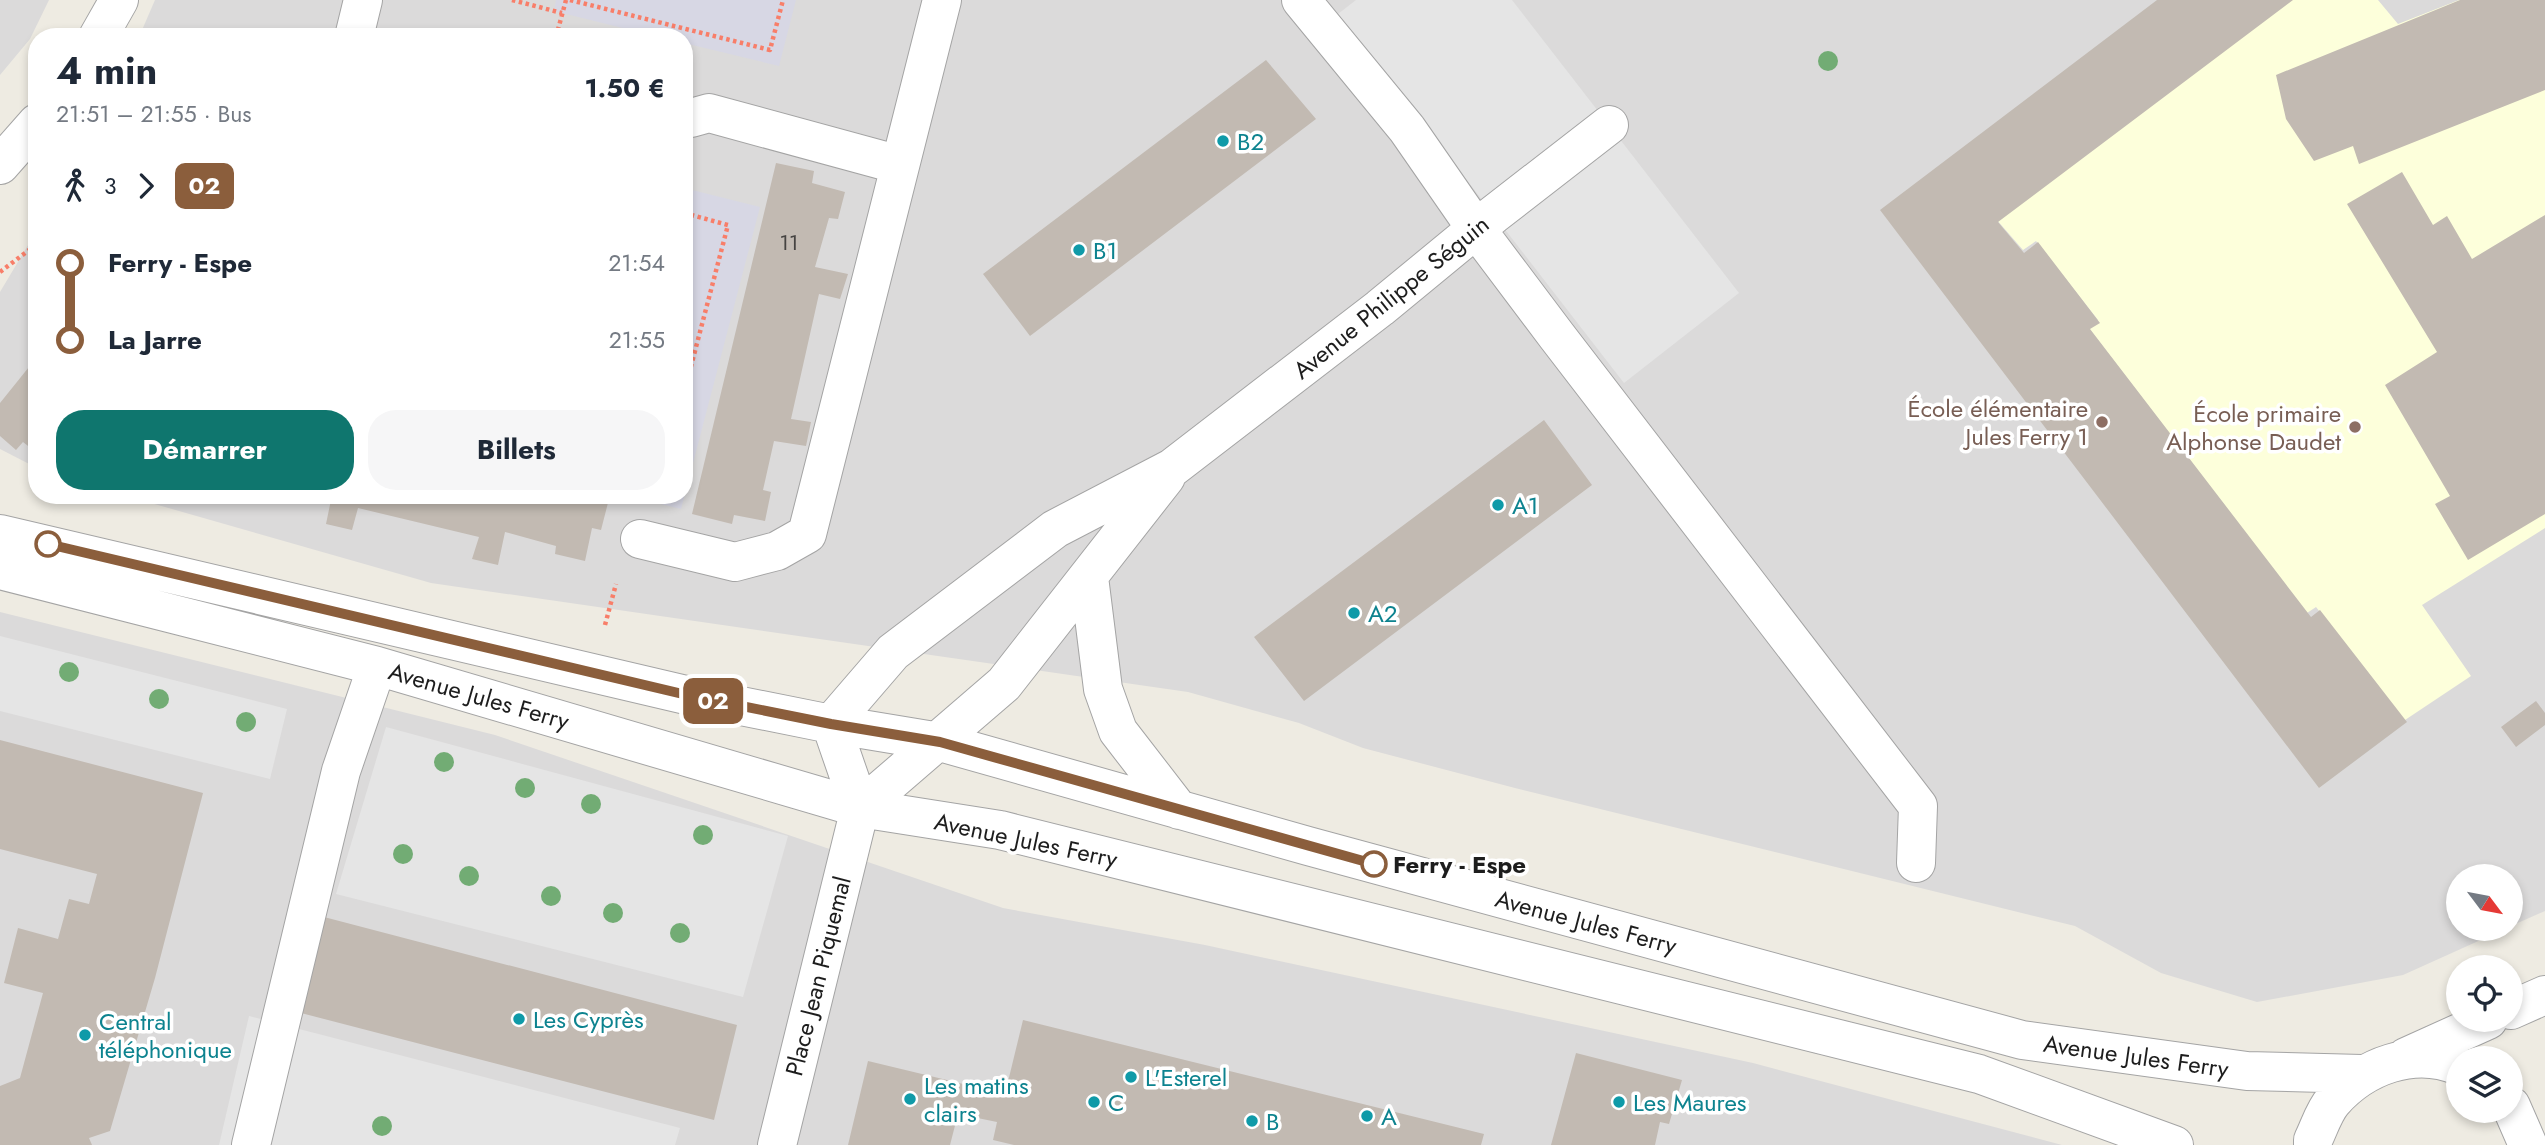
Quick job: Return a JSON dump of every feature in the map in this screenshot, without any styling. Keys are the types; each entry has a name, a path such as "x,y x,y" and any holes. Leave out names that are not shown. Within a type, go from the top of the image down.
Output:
{"street":[{"path":"103,28 119,0"},
{"path":"640,539 735,562 777,551 807,534 942,0"},
{"path":"1301,0 1407,129 1477,230 1918,806 1916,863"},
{"path":"693,117 709,113 900,165"},
{"name":"Avenue Philippe Séguin","path":"831,724 893,652 1055,529 1172,468 1609,125"},
{"path":"0,164 28,133"},
{"name":"Avenue Philippe Séguin","path":"860,808 940,742 1004,684 1172,468"},
{"name":"Avenue Jules Ferry","path":"0,534 687,695 831,724 940,742 2022,1040 2247,1072 2362,1074"},
{"name":"Avenue Jules Ferry","path":"0,570 377,666 860,808 1000,830 1979,1074 2174,1145"},
{"path":"1089,578 1103,690 1118,731 1179,810"},
{"path":"251,1145 341,771 377,666"},
{"path":"831,724 860,808"},
{"name":"Place Jean Piquemal","path":"777,1145 860,808"},
{"path":"2523,1005 2545,995"},
{"path":"2313,1145 2331,1103 2362,1074 2461,1032"},
{"path":"2401,1059 2446,1060"},
{"path":"2528,1145 2545,1110"},
{"path":"2518,1123 2528,1145"}],"path":[{"path":"512,0 562,13"},
{"path":"558,28 568,0 681,28"},
{"path":"693,31 770,50 783,0"},
{"path":"693,215 729,225 693,359"},
{"path":"0,272 28,251"}],"shaded area":[{"path":"0,0 49,0 35,28 28,28 28,41 0,75"},
{"path":"155,0 2545,0 2545,911 2524,920 2524,864 2446,864 2446,942 2476,942 2403,975 2257,1002 2161,973 2075,926 1363,748 1299,723 1188,692 431,583 154,504 693,504 693,28 143,28"},
{"path":"556,0 796,0 779,66 693,45 693,28 623,28 554,11"},
{"path":"1356,0 1512,0 1739,293 1624,383 1338,14"},
{"name":"École primaire Alphonse Daudet","path":"2291,0 2378,0 2398,24 2459,0 2545,0 2545,528 2422,605 2471,676 2387,732 2381,689 2316,607 2307,613 2088,327 2098,320 2036,241 2023,250 1996,219"},
{"path":"693,190 760,207 693,463"},
{"path":"28,245 28,463 0,449 0,292"},
{"path":"661,504 682,504 681,509"},
{"path":"0,612 495,735 1003,908 1205,945 1753,1063 2062,1145 0,1145"},
{"path":"0,636 287,709 270,779 0,711"},
{"path":"386,727 788,836 743,997 336,894"},
{"path":"249,1016 680,1128 675,1145 219,1145"}],"building":[{"path":"2157,0 2293,0 1998,222 2024,253 2038,242 2100,323 2090,329 2311,617 2320,610 2407,722 2319,788 1880,210"},
{"path":"2460,0 2545,0 2545,90 2359,164 2353,146 2314,161 2286,119 2276,75"},
{"path":"1266,60 1316,119 1030,336 983,274"},
{"path":"776,163 814,171 812,183 845,192 838,219 829,218 815,267 848,274 840,299 819,294 791,419 811,422 806,446 774,441 763,490 771,492 765,521 734,515 732,524 692,514"},
{"path":"2402,172 2433,225 2447,216 2472,259 2545,215 2545,514 2468,560 2435,504 2450,496 2385,385 2437,352 2347,204"},
{"path":"28,368 28,446 23,442 16,450 0,436 0,403"},
{"path":"1544,420 1592,485 1304,701 1254,637"},
{"path":"330,504 608,504 601,530 592,528 585,561 555,554 556,546 505,532 498,565 472,559 479,537 358,508 352,530 326,524"},
{"path":"2536,701 2545,713 2545,725 2516,747 2501,727"},
{"path":"0,740 203,793 155,978 110,1131 89,1138 92,1145 0,1145 0,1086 20,1078 43,993 4,983 18,928 58,939 69,899 89,904 97,874 0,849"},
{"name":"Les Cyprès","path":"324,917 737,1025 714,1120 301,1013"},
{"name":"L'Esterel","path":"1023,1020 1484,1134 1481,1145 1014,1145 993,1140 997,1122 958,1114 950,1145 848,1145 868,1061 1005,1094"},
{"name":"Les Maures","path":"1576,1053 1682,1080 1669,1124 1660,1122 1655,1145 1551,1145"}],"bus line":[{"name":"02","path":"48,544 687,695 831,724 940,742 1374,864"}],"place":[{"name":"B2","path":"1223,141"},
{"name":"B1","path":"1079,250"},
{"name":"École élémentaire Jules Ferry 1","path":"2102,422"},
{"name":"École primaire Alphonse Daudet","path":"2355,427"},
{"name":"A1","path":"1498,505"},
{"name":"A2","path":"1354,613"},
{"name":"Ferry - Espe","path":"1374,864"},
{"name":"Les Cyprès","path":"519,1019"},
{"name":"Central téléphonique","path":"85,1035"},
{"name":"L'Esterel","path":"1131,1077"},
{"name":"Les matins clairs","path":"910,1099"},
{"name":"C","path":"1094,1102"},
{"name":"Les Maures","path":"1619,1102"},
{"name":"A","path":"1367,1116"},
{"name":"B","path":"1252,1121"}]}
